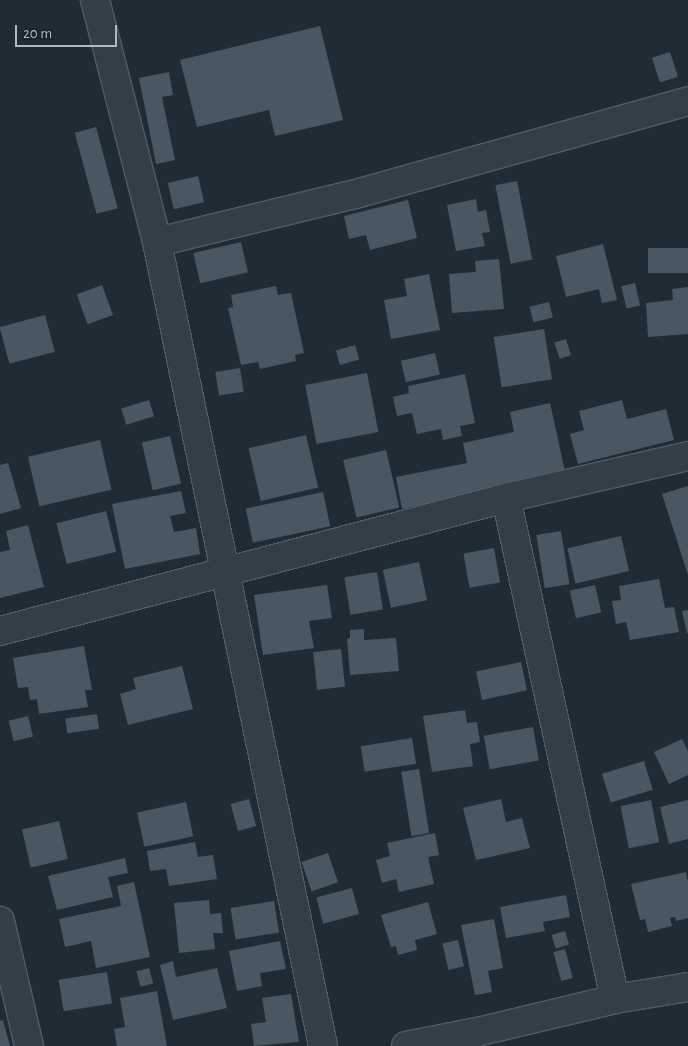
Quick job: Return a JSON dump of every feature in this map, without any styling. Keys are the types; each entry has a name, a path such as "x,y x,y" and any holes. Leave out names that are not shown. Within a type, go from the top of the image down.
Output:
{"street":[{"path":"95,0 157,242 322,1046"},
{"path":"157,242 352,195 688,101"},
{"path":"0,631 506,498 688,456"},
{"path":"506,498 615,999"},
{"path":"0,921 8,994 29,1046"},
{"path":"406,1046 479,1039 615,999 688,988"}],"building":[{"path":"320,26 343,120 275,136 269,110 197,127 180,60"},
{"path":"670,52 678,77 660,83 652,58"},
{"path":"169,72 173,95 162,97 175,160 156,164 139,78"},
{"path":"96,127 118,208 96,214 75,133"},
{"path":"198,176 204,202 174,209 168,183"},
{"path":"517,181 532,260 511,264 495,185"},
{"path":"476,199 478,212 486,210 490,232 482,233 485,246 456,251 447,205"},
{"path":"408,200 417,238 370,250 366,235 349,239 344,216"},
{"path":"241,242 248,272 200,283 193,253"},
{"path":"603,244 617,300 602,303 599,289 566,297 556,256"},
{"path":"648,248 688,248 688,273 648,273"},
{"path":"499,259 504,309 452,313 449,274 476,272 475,261"},
{"path":"429,274 440,330 391,339 384,300 407,296 404,279"},
{"path":"635,283 640,305 627,309 621,286"},
{"path":"102,285 113,315 88,324 77,294"},
{"path":"276,286 278,295 291,293 304,353 295,355 296,361 260,369 258,362 241,365 228,308 233,307 231,295"},
{"path":"688,287 688,334 648,337 646,303 673,300 672,289"},
{"path":"549,302 553,318 533,322 530,307"},
{"path":"45,315 55,352 9,364 0,327"},
{"path":"544,329 552,379 502,387 494,337"},
{"path":"566,339 571,355 559,359 555,343"},
{"path":"355,345 359,359 340,365 336,351"},
{"path":"435,353 440,374 406,382 401,361"},
{"path":"240,368 244,392 219,396 215,372"},
{"path":"367,373 378,432 317,444 305,385"},
{"path":"465,374 475,423 460,426 462,436 443,440 441,429 417,434 412,413 397,416 393,397 409,393 408,386"},
{"path":"149,400 154,416 126,425 121,408"},
{"path":"622,400 627,419 666,409 674,440 578,464 570,434 584,430 579,411"},
{"path":"550,403 566,476 402,509 396,477 467,463 463,443 514,432 510,412"},
{"path":"306,435 318,488 261,501 249,448"},
{"path":"170,436 181,484 153,490 142,443"},
{"path":"100,440 111,490 39,506 28,457"},
{"path":"386,450 399,507 356,517 343,460"},
{"path":"8,463 21,508 0,514 0,465"},
{"path":"688,486 688,575 662,494"},
{"path":"181,491 186,513 170,516 174,532 196,528 200,554 125,569 112,504"},
{"path":"323,492 330,526 253,543 246,508"},
{"path":"106,511 116,552 67,564 57,523"},
{"path":"28,525 44,587 0,598 0,552 10,550 6,531"},
{"path":"561,531 569,584 545,588 536,535"},
{"path":"621,536 629,571 576,583 567,548"},
{"path":"494,548 500,582 470,588 463,553"},
{"path":"419,562 427,600 391,608 383,570"},
{"path":"377,572 383,610 350,615 344,577"},
{"path":"659,579 665,608 674,607 679,632 630,640 626,622 616,624 612,601 621,600 619,586"},
{"path":"327,585 332,618 309,621 314,648 263,655 254,595"},
{"path":"595,585 601,612 576,618 570,591"},
{"path":"688,610 688,633 687,633 682,611"},
{"path":"364,629 364,640 396,638 399,671 350,675 347,639 350,638 350,630"},
{"path":"84,646 92,690 85,690 88,707 39,714 37,699 30,700 28,687 18,688 13,658"},
{"path":"341,649 345,687 317,690 313,652"},
{"path":"521,662 527,690 482,700 476,672"},
{"path":"182,666 193,709 128,725 120,694 136,689 133,678"},
{"path":"465,710 467,723 477,722 480,742 470,744 473,766 432,772 423,716"},
{"path":"97,714 99,729 67,733 65,718"},
{"path":"28,716 33,736 14,741 9,721"},
{"path":"533,727 539,760 490,769 484,736"},
{"path":"412,738 416,764 365,772 361,746"},
{"path":"682,739 688,751 688,775 669,784 654,752"},
{"path":"644,761 653,790 611,803 602,774"},
{"path":"419,769 429,833 411,836 401,772"},
{"path":"249,799 256,826 238,831 231,804"},
{"path":"501,799 506,822 522,818 530,848 476,860 463,808"},
{"path":"651,800 659,842 629,848 621,806"},
{"path":"688,800 688,839 669,844 660,807"},
{"path":"186,802 193,836 144,847 137,812"},
{"path":"59,821 68,859 31,868 22,830"},
{"path":"435,833 439,855 428,857 434,884 399,892 396,879 382,883 376,860 390,856 387,843"},
{"path":"195,842 198,857 213,855 217,879 169,886 166,869 150,871 147,851"},
{"path":"328,853 338,882 312,891 302,862"},
{"path":"125,858 128,873 108,877 113,897 57,910 48,876"},
{"path":"686,872 688,882 688,918 676,921 675,917 670,918 672,926 648,932 645,919 640,920 631,884"},
{"path":"134,882 150,957 96,968 91,941 65,947 59,919 121,906 117,886"},
{"path":"352,888 359,914 323,924 316,898"},
{"path":"566,895 570,917 543,922 545,931 506,938 500,907"},
{"path":"209,900 210,914 221,913 223,933 213,933 215,949 179,953 174,903"},
{"path":"274,901 279,933 236,939 231,908"},
{"path":"428,902 437,934 415,940 417,950 398,955 396,946 391,947 381,915"},
{"path":"494,919 503,968 488,971 492,992 475,995 461,925"},
{"path":"565,931 569,944 556,948 552,935"},
{"path":"458,940 464,966 448,970 442,944"},
{"path":"280,941 286,969 260,973 262,986 237,991 229,951"},
{"path":"565,949 573,978 561,981 553,952"},
{"path":"173,961 176,977 217,968 227,1008 173,1020 160,965"},
{"path":"149,968 153,983 141,987 136,971"},
{"path":"107,972 112,1004 64,1011 59,980"},
{"path":"157,991 167,1046 117,1046 114,1029 125,1027 120,998"},
{"path":"291,994 299,1042 254,1046 251,1024 266,1022 262,998"},
{"path":"3,1020 10,1046 0,1046 0,1021"}]}
